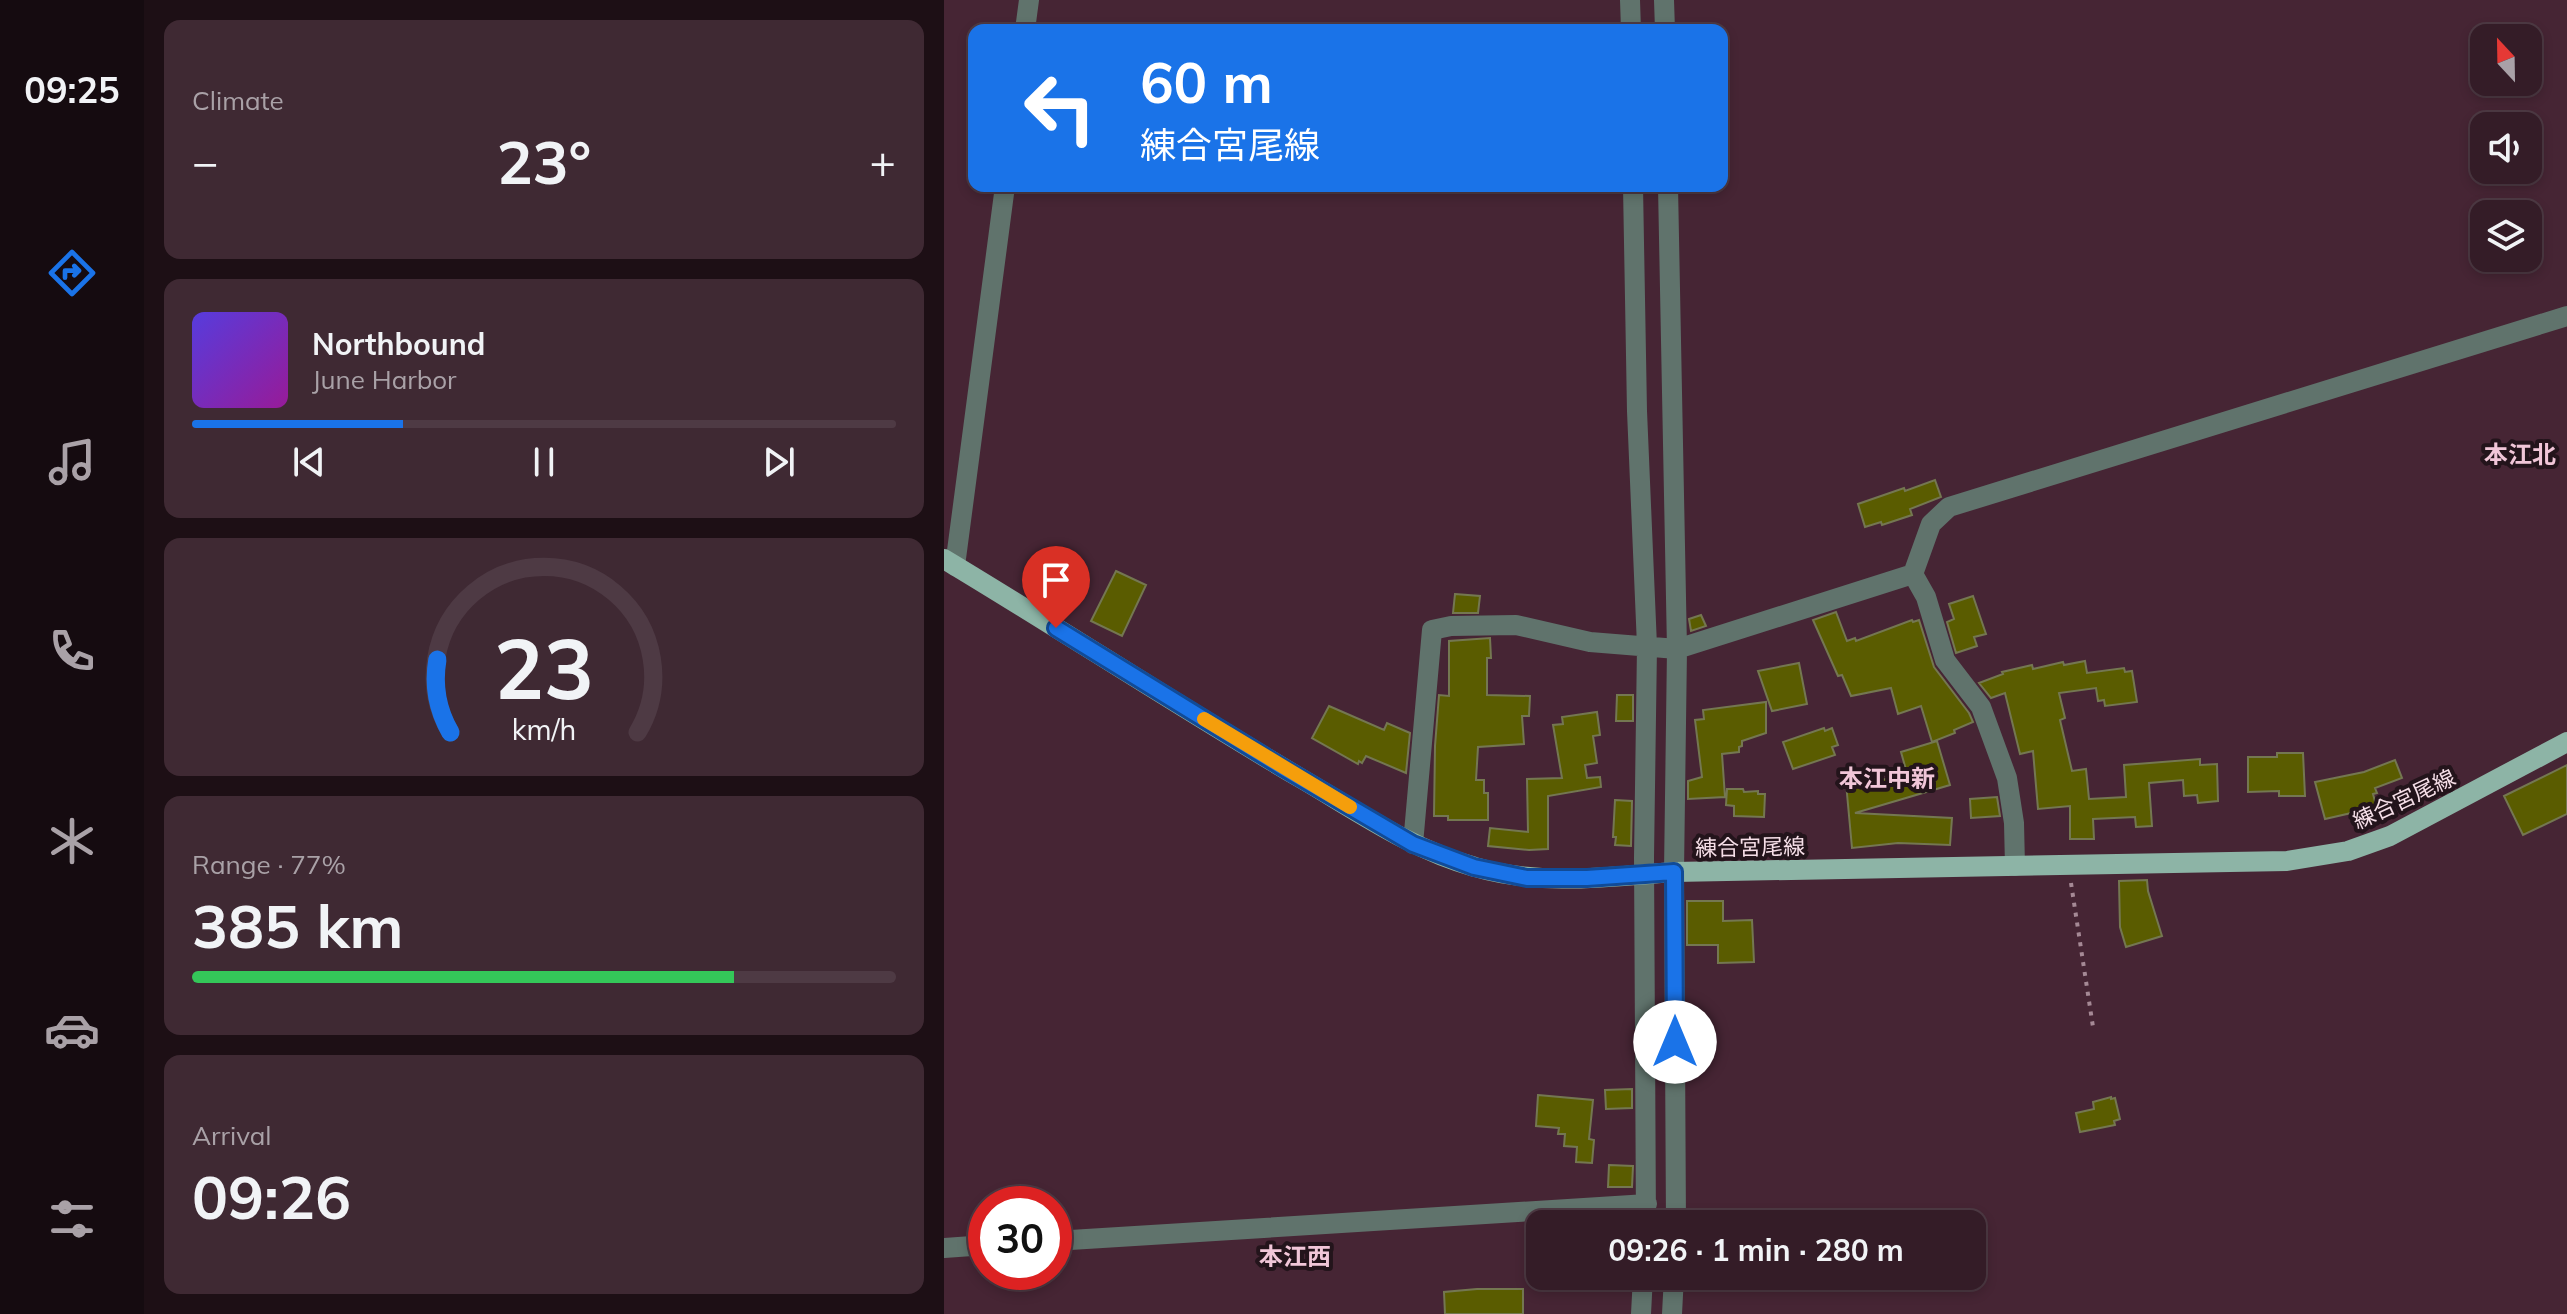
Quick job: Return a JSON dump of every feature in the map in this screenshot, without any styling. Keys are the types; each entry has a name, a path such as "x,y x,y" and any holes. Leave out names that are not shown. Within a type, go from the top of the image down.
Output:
{"main road":[{"name":"練合宮尾線","path":"950,562 1413,844 1474,867 1527,878 1674,872 2287,861 2348,851 2390,836 2567,742"}],"street":[{"path":"1026,24 1029,0"},
{"path":"1630,0 1631,24"},
{"path":"1664,0 1665,24"},
{"path":"950,562 1004,192"},
{"path":"1633,192 1637,411 1647,646 1644,874 1647,1210"},
{"path":"1668,192 1677,649 1674,872 1676,1210"},
{"path":"2015,866 2014,823 2007,778 1981,707 1945,660 1926,597 1913,574 1931,524 1949,507 2567,316"},
{"path":"1413,844 1432,630 1451,626 1516,625 1590,642 1677,649 1913,574"},
{"path":"1072,1240 1526,1220"},
{"path":"944,1248 968,1246"},
{"path":"1641,1314 1642,1290"},
{"path":"1672,1314 1673,1290"}],"path":[{"path":"2068,865 2093,1027"}],"building":[{"path":"1935,480 1941,497 1910,509 1912,515 1865,527 1858,504"},
{"path":"1116,571 1146,585 1122,636 1091,621"},
{"path":"1455,594 1480,596 1478,613 1453,613"},
{"path":"1973,596 1986,634 1974,637 1977,646 1956,653 1947,622 1954,619 1949,604"},
{"path":"1836,612 1847,641 1855,638 1856,641 1919,620 1934,667 1973,722 1932,742 1921,706 1898,714 1891,688 1851,696 1842,675 1838,676 1813,620"},
{"path":"1701,615 1706,626 1691,631 1689,619"},
{"path":"1490,638 1487,695 1530,696 1529,716 1522,716 1524,744 1478,747 1476,780 1484,780 1484,793 1488,793 1488,820 1448,820 1448,816 1434,816 1439,695 1449,696 1449,641"},
{"path":"2085,661 2087,673 2124,668 2125,672 2132,671 2137,702 2105,706 2104,700 2098,701 2096,688 2059,693 2065,718 2060,720 2072,771 2086,769 2089,799 2126,797 2124,765 2200,759 2200,765 2217,764 2218,801 2198,803 2197,795 2184,796 2183,780 2149,783 2152,826 2136,827 2135,817 2093,819 2094,839 2070,839 2070,806 2038,809 2033,751 2020,754 2005,693 1991,698 1979,683 2002,672 2032,665 2033,669"},
{"path":"1799,663 1807,704 1772,711 1758,671"},
{"path":"1617,695 1633,695 1633,721 1616,721"},
{"path":"1766,702 1766,733 1742,741 1739,752 1722,754 1725,797 1688,799 1688,781 1702,777 1695,720 1704,719 1703,710"},
{"path":"1329,706 1384,730 1387,723 1410,733 1406,773 1366,756 1358,764 1312,738"},
{"path":"1597,712 1600,735 1593,736 1597,763 1585,765 1587,778 1600,777 1601,787 1548,796 1548,849 1488,846 1490,828 1528,832 1527,779 1562,778 1553,725 1563,724 1562,717"},
{"path":"1824,728 1825,731 1832,728 1838,745 1832,747 1835,755 1793,769 1783,742"},
{"path":"1937,741 1950,785 1855,813 1952,818 1950,845 1898,843 1852,848 1846,783 1908,777 1901,752"},
{"path":"2277,753 2303,753 2305,796 2279,796 2279,791 2248,792 2248,757 2277,757"},
{"path":"2395,760 2402,778 2375,788 2376,805 2373,808 2325,819 2315,782 2364,772"},
{"path":"2567,765 2567,814 2523,835 2504,796"},
{"path":"1727,789 1765,794 1764,817 1734,816 1734,806 1726,805"},
{"path":"1997,797 2000,816 1971,818 1970,799"},
{"path":"1615,800 1632,801 1631,846 1615,845"},
{"path":"2147,880 2162,936 2126,947 2120,927 2119,881"},
{"path":"1687,901 1723,901 1723,921 1752,920 1754,962 1718,963 1718,945 1687,945"},
{"path":"1632,1089 1632,1108 1606,1109 1605,1090"},
{"path":"1538,1095 1593,1100 1589,1139 1594,1140 1592,1163 1576,1162 1577,1147 1564,1146 1565,1134 1558,1134 1559,1128 1536,1126"},
{"path":"2115,1098 2120,1119 2114,1121 2115,1125 2080,1132 2076,1113 2094,1109 2093,1102"},
{"path":"1609,1165 1633,1166 1632,1187 1608,1187"},
{"path":"1523,1289 1523,1314 1445,1314 1444,1292"}],"slow traffic":[{"path":"1204,719 1350,807"}],"district":[{"name":"本江北","path":"2520,455"},
{"name":"本江中新","path":"1887,779"},
{"name":"本江西","path":"1295,1257"}],"route":[{"path":"1056,628 1413,844 1474,867 1527,878 1587,878 1674,872 1675,1042"}]}
